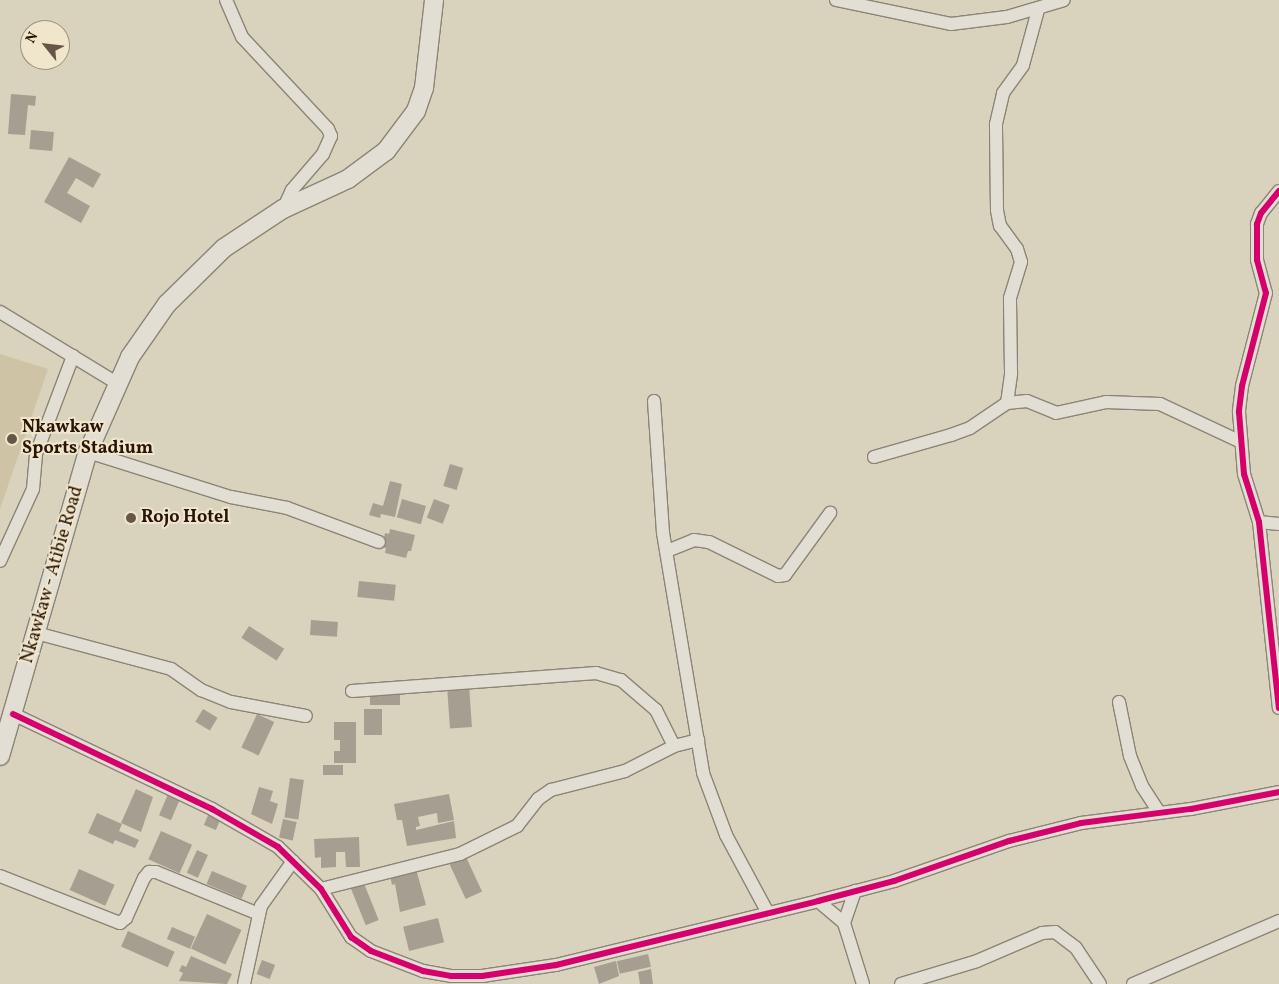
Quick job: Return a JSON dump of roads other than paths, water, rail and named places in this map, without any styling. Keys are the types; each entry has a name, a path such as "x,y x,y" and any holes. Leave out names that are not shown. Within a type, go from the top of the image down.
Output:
{"main road":[{"name":"Nkawkaw - Atibie Road","path":"0,756 88,452 117,383 141,339 180,289 224,248 283,209 329,189 371,165 402,133 416,111 424,88 434,0"}],"street":[{"path":"226,0 242,37 328,128 331,136 323,154 292,190 283,209"},
{"path":"836,0 951,24 980,22 1038,10 1064,0"},
{"path":"1007,403 1011,373 1010,298 1021,262 1017,249 1000,226 997,210 996,124 1003,93 1023,65 1038,10"},
{"path":"1279,191 1261,212 1257,224 1257,260 1266,293 1242,386 1240,441 1250,499 1259,522 1279,708"},
{"path":"0,312 117,383"},
{"path":"0,561 33,489 36,454 73,356"},
{"path":"654,401 657,486 698,740 713,804 768,913"},
{"path":"874,457 970,428 1007,403 1036,403 1056,413 1106,402 1160,404 1240,441"},
{"path":"88,452 231,497 287,508 316,521 378,542"},
{"path":"667,551 694,540 709,542 778,576 785,575 830,514"},
{"path":"1259,522 1279,524"},
{"path":"36,634 171,669 201,690 231,702 306,716"},
{"path":"352,691 596,673 620,680 656,710 674,746"},
{"path":"1119,702 1130,756 1142,786 1160,812"},
{"path":"13,714 212,809 278,847 321,889 352,937 371,951 423,971 451,976 482,976 556,965 855,891 1009,841 1080,823 1279,792"},
{"path":"321,889 460,854 510,830 551,790 625,771 674,746 698,740"},
{"path":"244,984 258,914 271,887 293,861"},
{"path":"0,876 120,922 126,918 144,878 149,872 156,872 258,914"},
{"path":"844,922 855,891"},
{"path":"818,901 844,922 863,984"},
{"path":"1133,984 1279,921"},
{"path":"901,984 977,961 1042,933 1055,932 1076,948 1100,984"}],"place":[{"name":"Nkawkaw Sports Stadium","path":"12,439"},
{"name":"Rojo Hotel","path":"131,518"}]}
